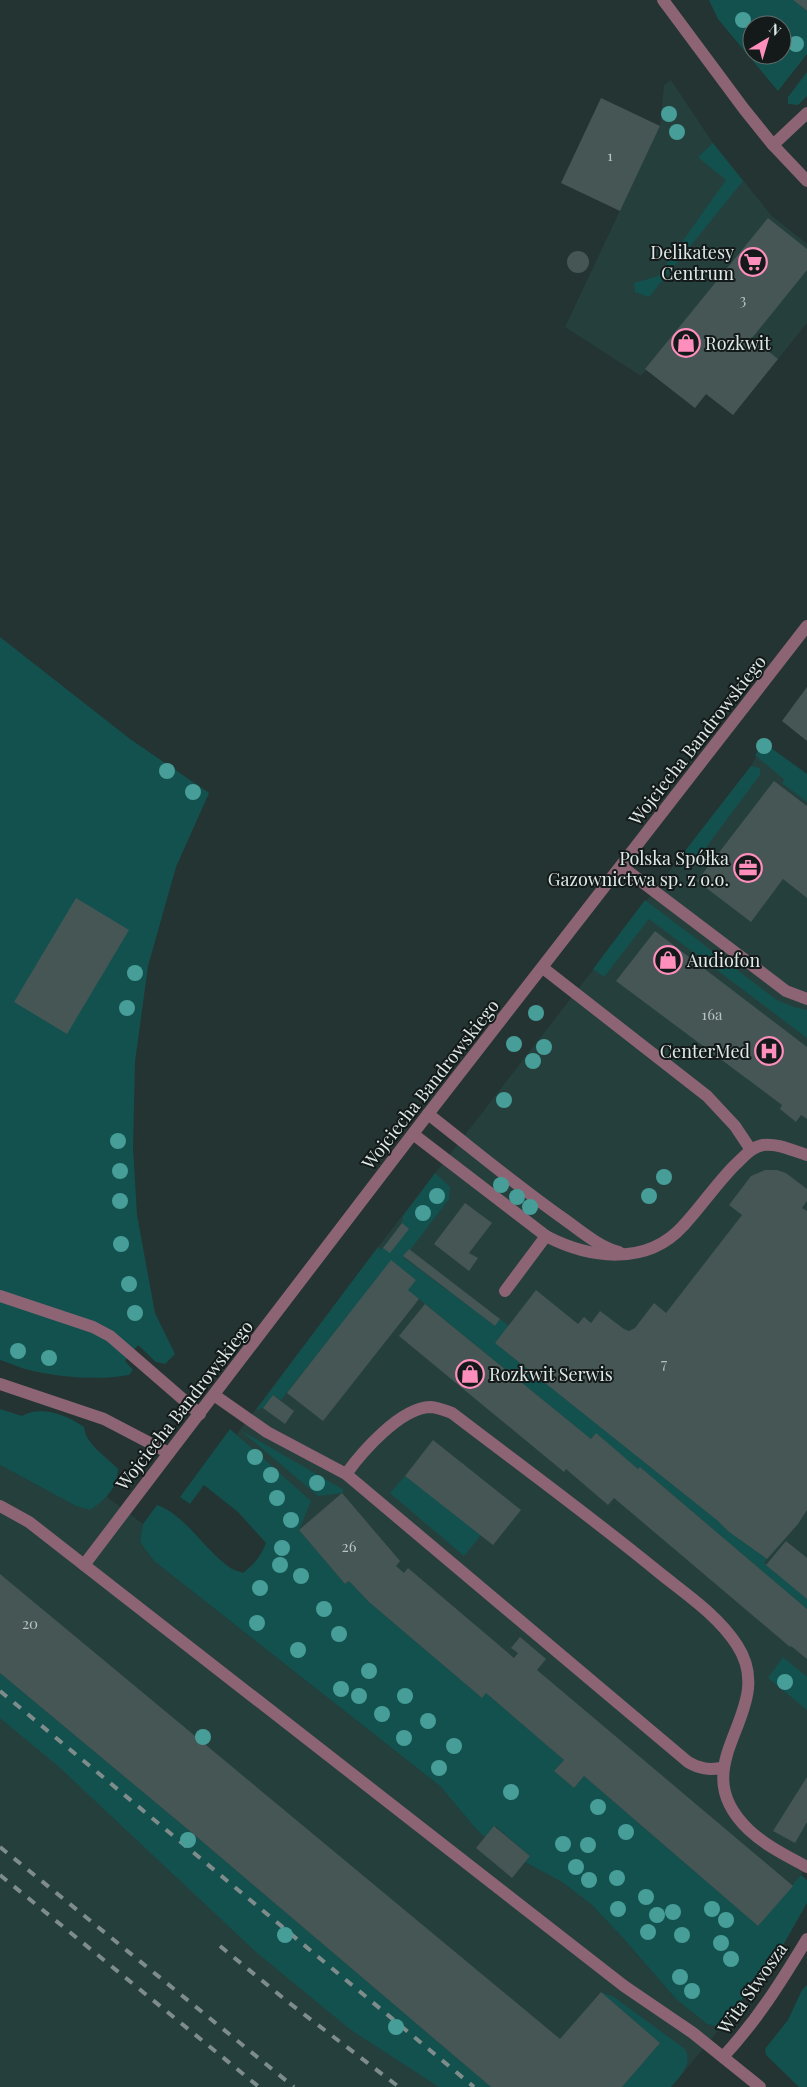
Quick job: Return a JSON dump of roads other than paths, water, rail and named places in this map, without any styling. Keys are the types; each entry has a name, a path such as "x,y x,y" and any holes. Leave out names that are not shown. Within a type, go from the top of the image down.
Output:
{"street":[{"path":"663,0 722,81 773,145 807,182"},
{"path":"672,0 678,19"},
{"path":"773,145 807,113"},
{"name":"Wojciecha Bandrowskiego","path":"84,1564 428,1114 807,626"},
{"path":"621,866 786,991 807,1000"},
{"path":"543,968 707,1096 735,1126 751,1150"},
{"path":"428,1114 548,1208 589,1237 612,1250 632,1255"},
{"path":"413,1134 546,1236 563,1245 610,1256 632,1255 664,1244 682,1228 730,1170 751,1150 762,1146 781,1146 807,1155"},
{"path":"505,1290 546,1236"},
{"path":"0,1296 92,1327 110,1336 200,1414"},
{"path":"0,1384 104,1419 169,1453"},
{"path":"214,1395 267,1432 346,1474 688,1762 710,1770 722,1768"},
{"path":"346,1474 360,1454 403,1418 430,1407 452,1413 637,1555 714,1618 737,1645 747,1668 748,1692 722,1768 723,1789 730,1807 748,1829 762,1841 807,1866"},
{"path":"0,1506 29,1522 84,1564 624,1986 724,2057 760,2087"},
{"name":"Wita Stwosza","path":"724,2057 750,2028 780,1985 807,1939"}],"railway":[{"path":"0,1691 474,2087"},
{"path":"0,1847 294,2087"},
{"path":"0,1875 259,2087"},
{"path":"220,1946 288,2002 399,2087"}],"place":[{"name":"Delikatesy Centrum","path":"753,262"},
{"name":"Rozkwit","path":"686,343"},
{"name":"Polska Spółka Gazownictwa sp. z o.o.","path":"748,868"},
{"name":"Audiofon","path":"668,960"},
{"name":"CenterMed","path":"769,1051"},
{"name":"Rozkwit Serwis","path":"470,1374"}]}
